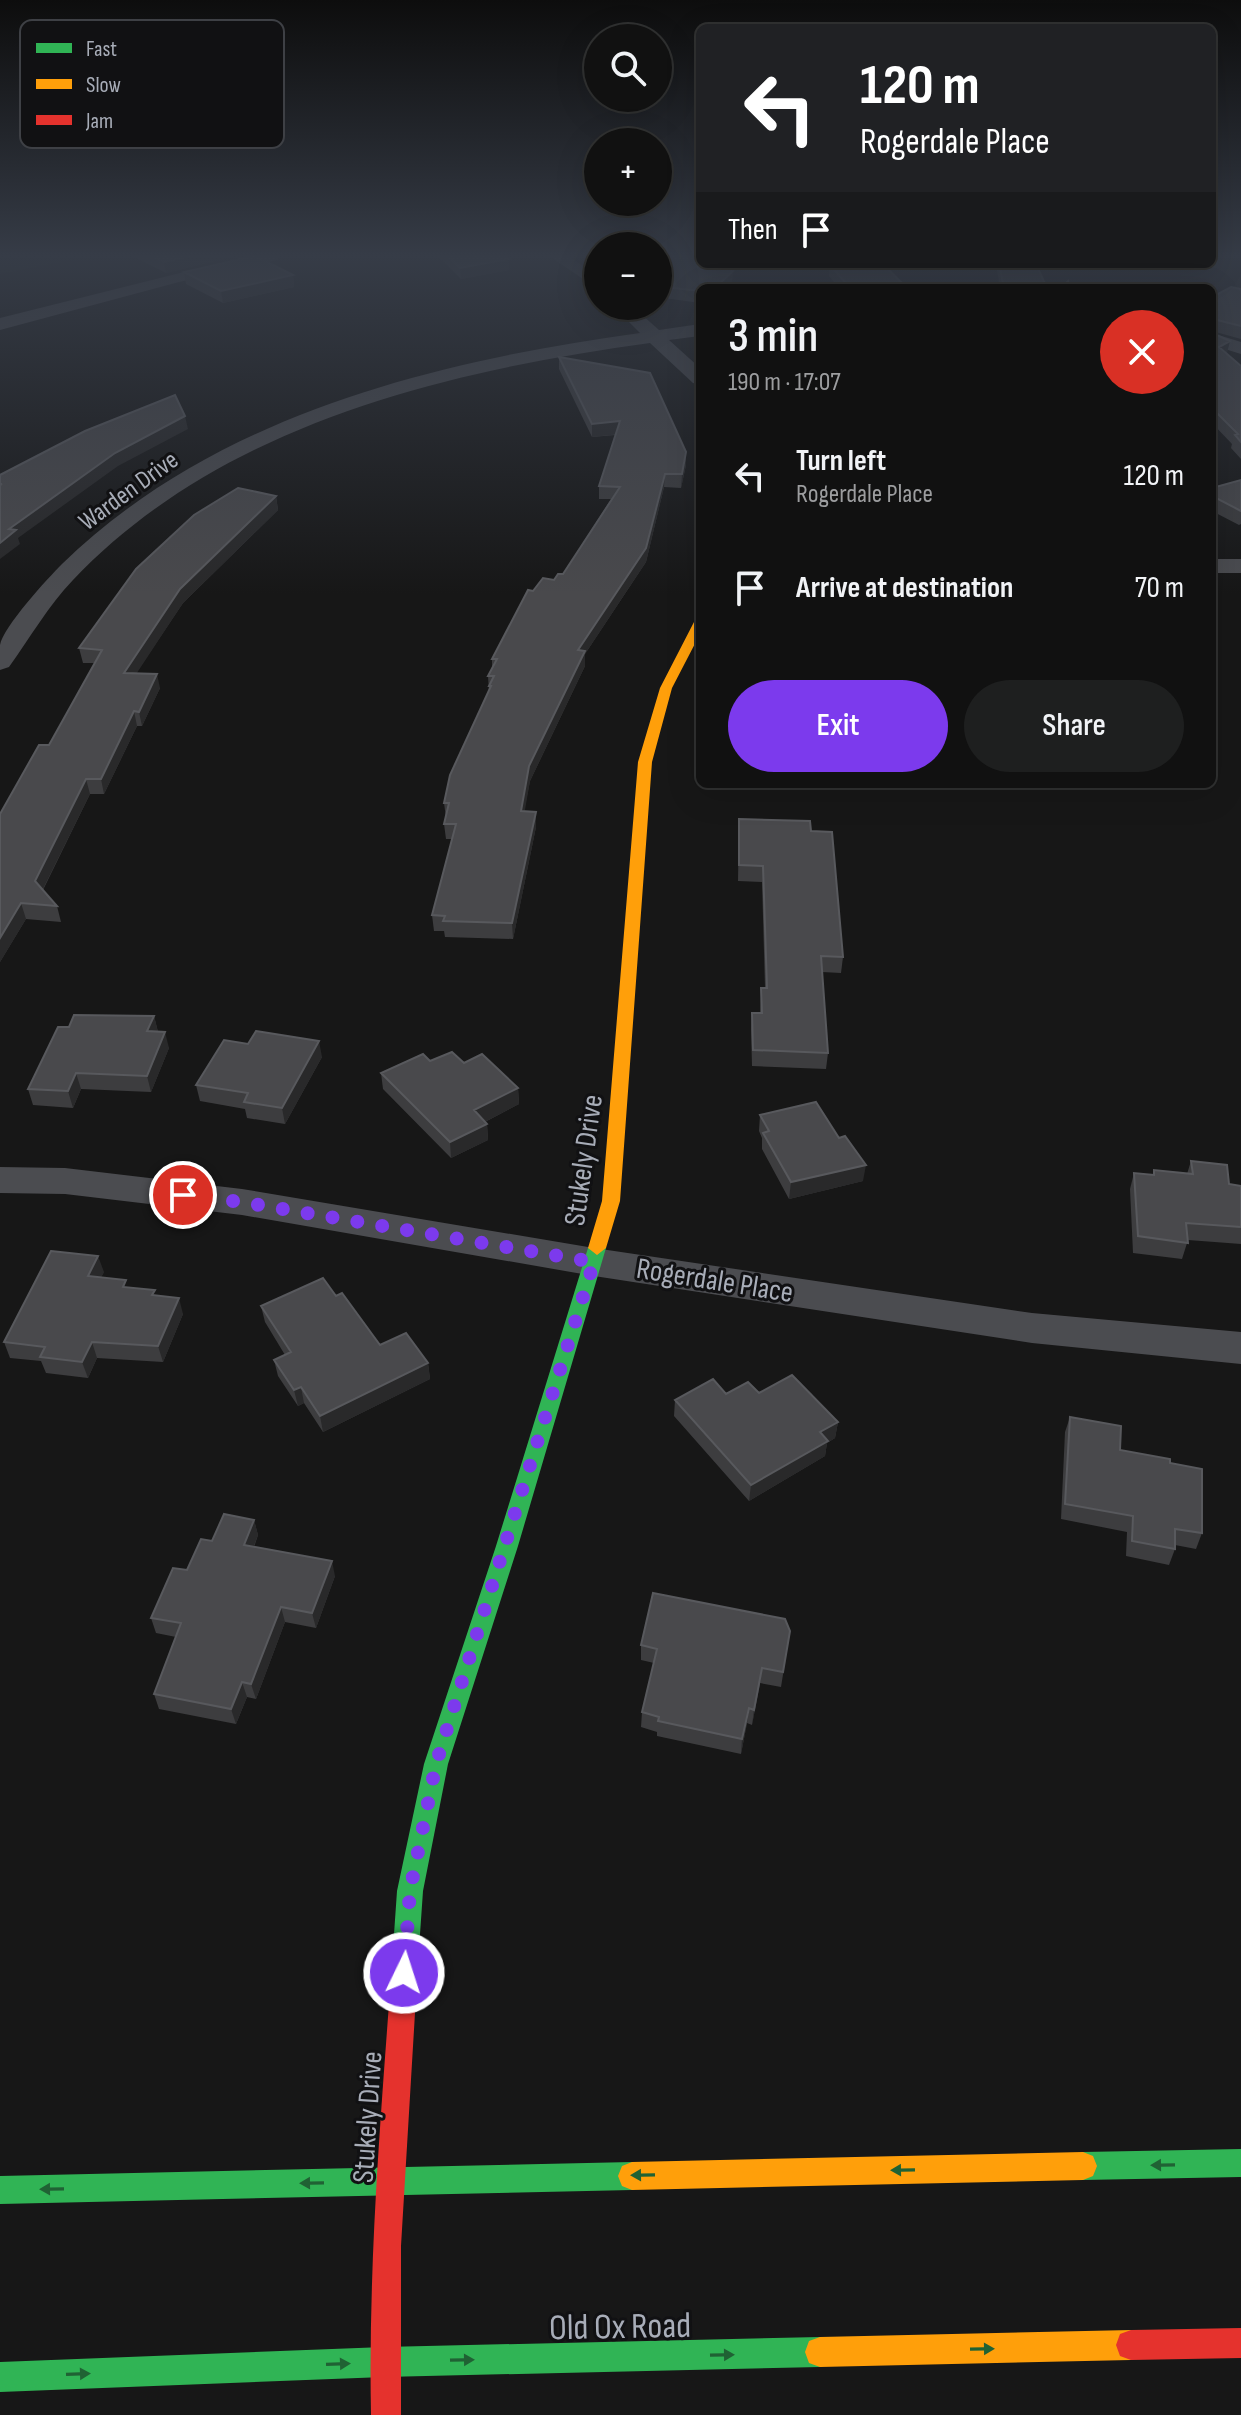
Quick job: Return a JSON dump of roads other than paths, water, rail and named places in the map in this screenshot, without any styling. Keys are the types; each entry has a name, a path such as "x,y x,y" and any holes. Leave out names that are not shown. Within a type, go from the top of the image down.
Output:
{"street":[{"name":"Warden Drive","path":"0,662 50,591 98,543 152,501 257,441 343,407 469,369"},
{"path":"1216,566 1241,566"},
{"name":"Stukely Drive","path":"386,2415 384,2362 390,2181 410,1891 436,1764 611,1201 645,762 666,688 696,630"},
{"name":"Rogerdale Place","path":"0,1180 65,1181 242,1202 594,1262 1032,1328 1241,1348"},
{"path":"0,2190 1241,2163"},
{"name":"Old Ox Road","path":"0,2377 384,2362 1241,2343"}]}
